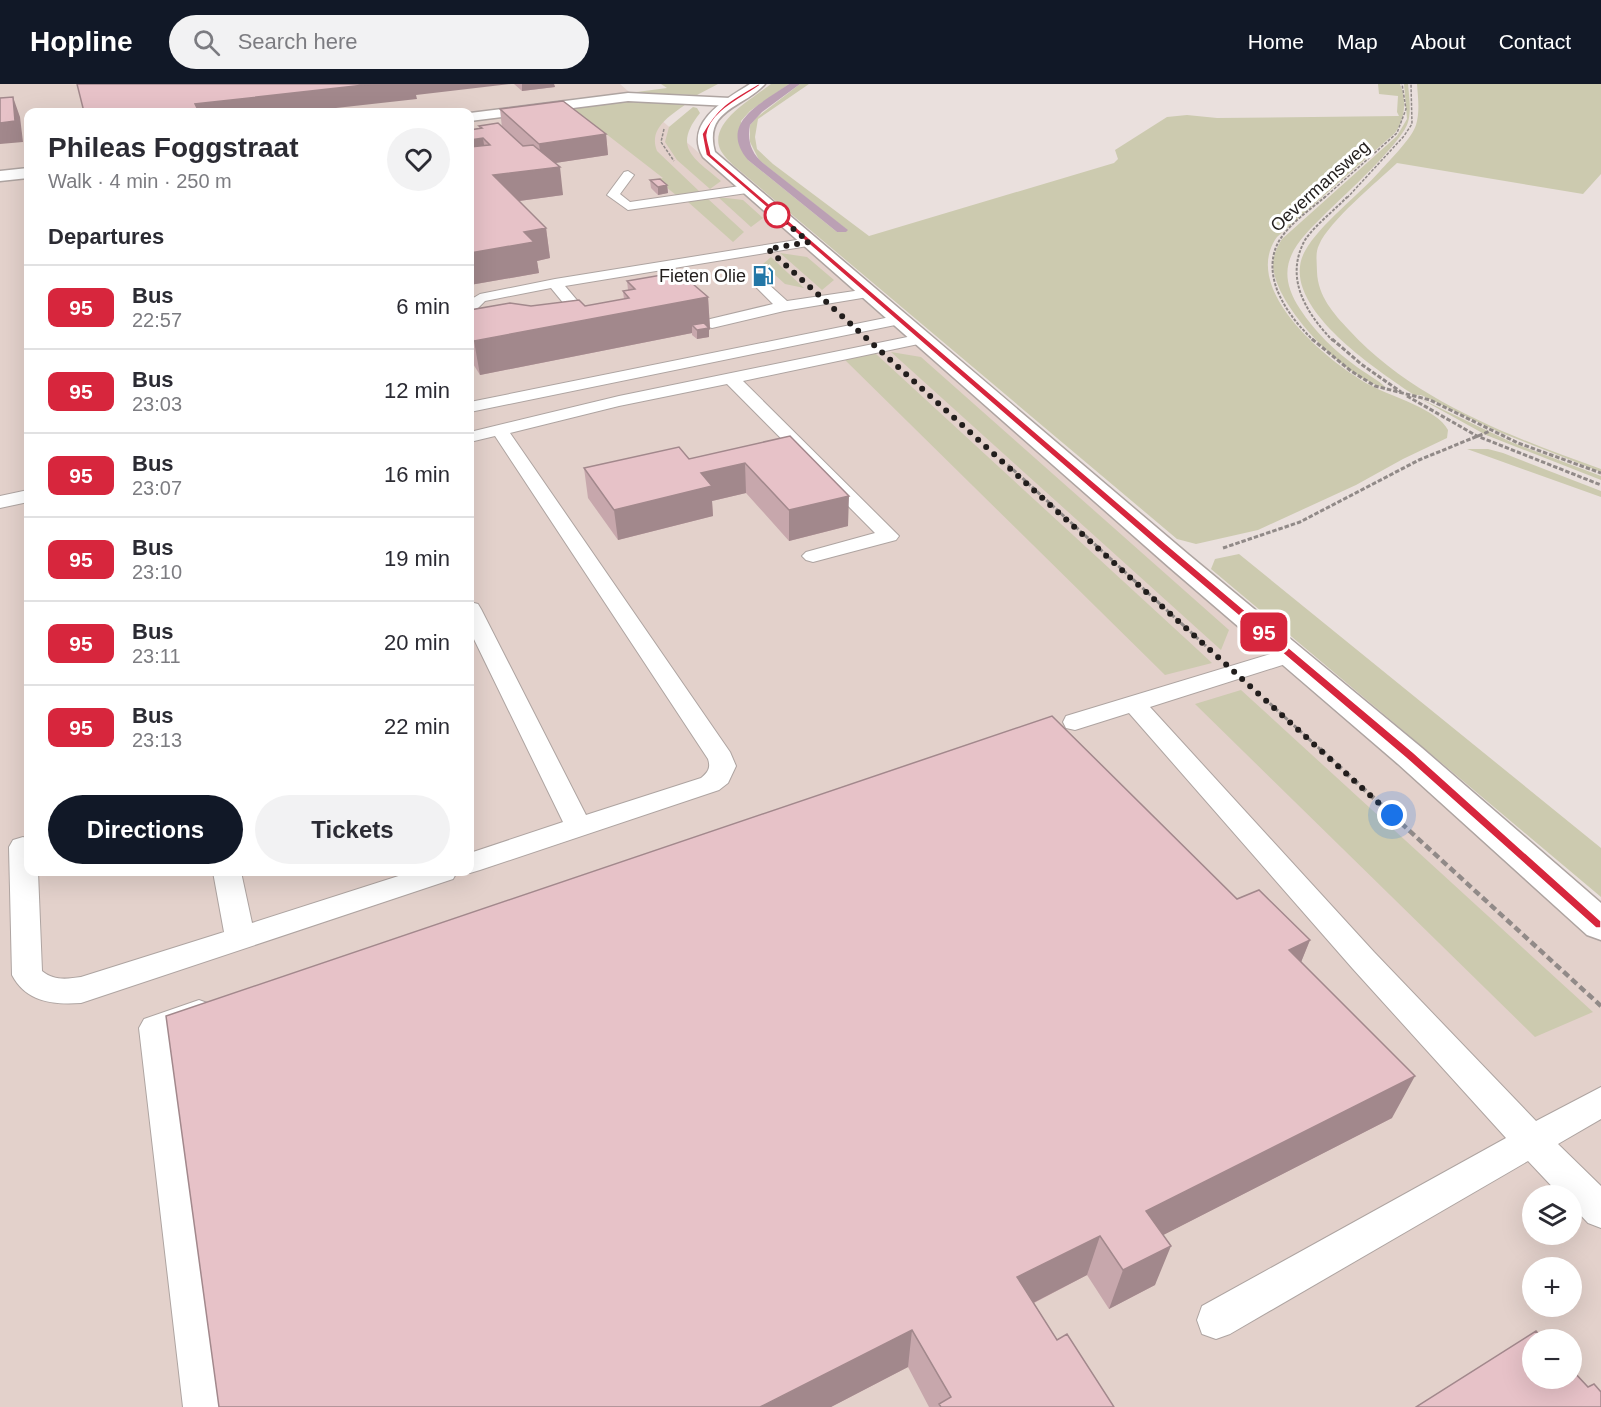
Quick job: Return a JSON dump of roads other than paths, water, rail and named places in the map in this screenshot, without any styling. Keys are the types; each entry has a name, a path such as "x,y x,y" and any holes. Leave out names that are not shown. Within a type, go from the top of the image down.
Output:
{"street":[{"path":"759,84 730,102 716,115 705,134 708,154 1179,561 1410,756 1601,925"},
{"path":"474,117 628,98 730,102"},
{"path":"0,177 24,174"}],"lane":[{"path":"628,175 613,195 628,206 747,189"},
{"path":"474,305 480,298 555,283 809,242"},
{"path":"729,255 742,267"},
{"path":"555,283 590,324"},
{"path":"761,285 784,306"},
{"path":"712,323 784,306 868,293"},
{"path":"474,406 900,320"},
{"path":"474,436 619,401 922,339"},
{"path":"731,378 889,536 813,556"},
{"path":"474,862 710,784 719,777 723,766 721,758 500,431"},
{"path":"776,450 797,445"},
{"path":"0,502 24,497"},
{"path":"474,617 579,827"},
{"path":"1075,722 1290,655"},
{"path":"1134,704 1531,1142 1601,1211"},
{"path":"23,848 27,975 34,986 56,992 81,990 431,876"},
{"path":"227,876 240,938"},
{"path":"204,1407 155,1028 223,1005"},
{"path":"1216,1320 1601,1102"}],"place":[{"name":"Fieten Olie","path":"763,276"}]}
